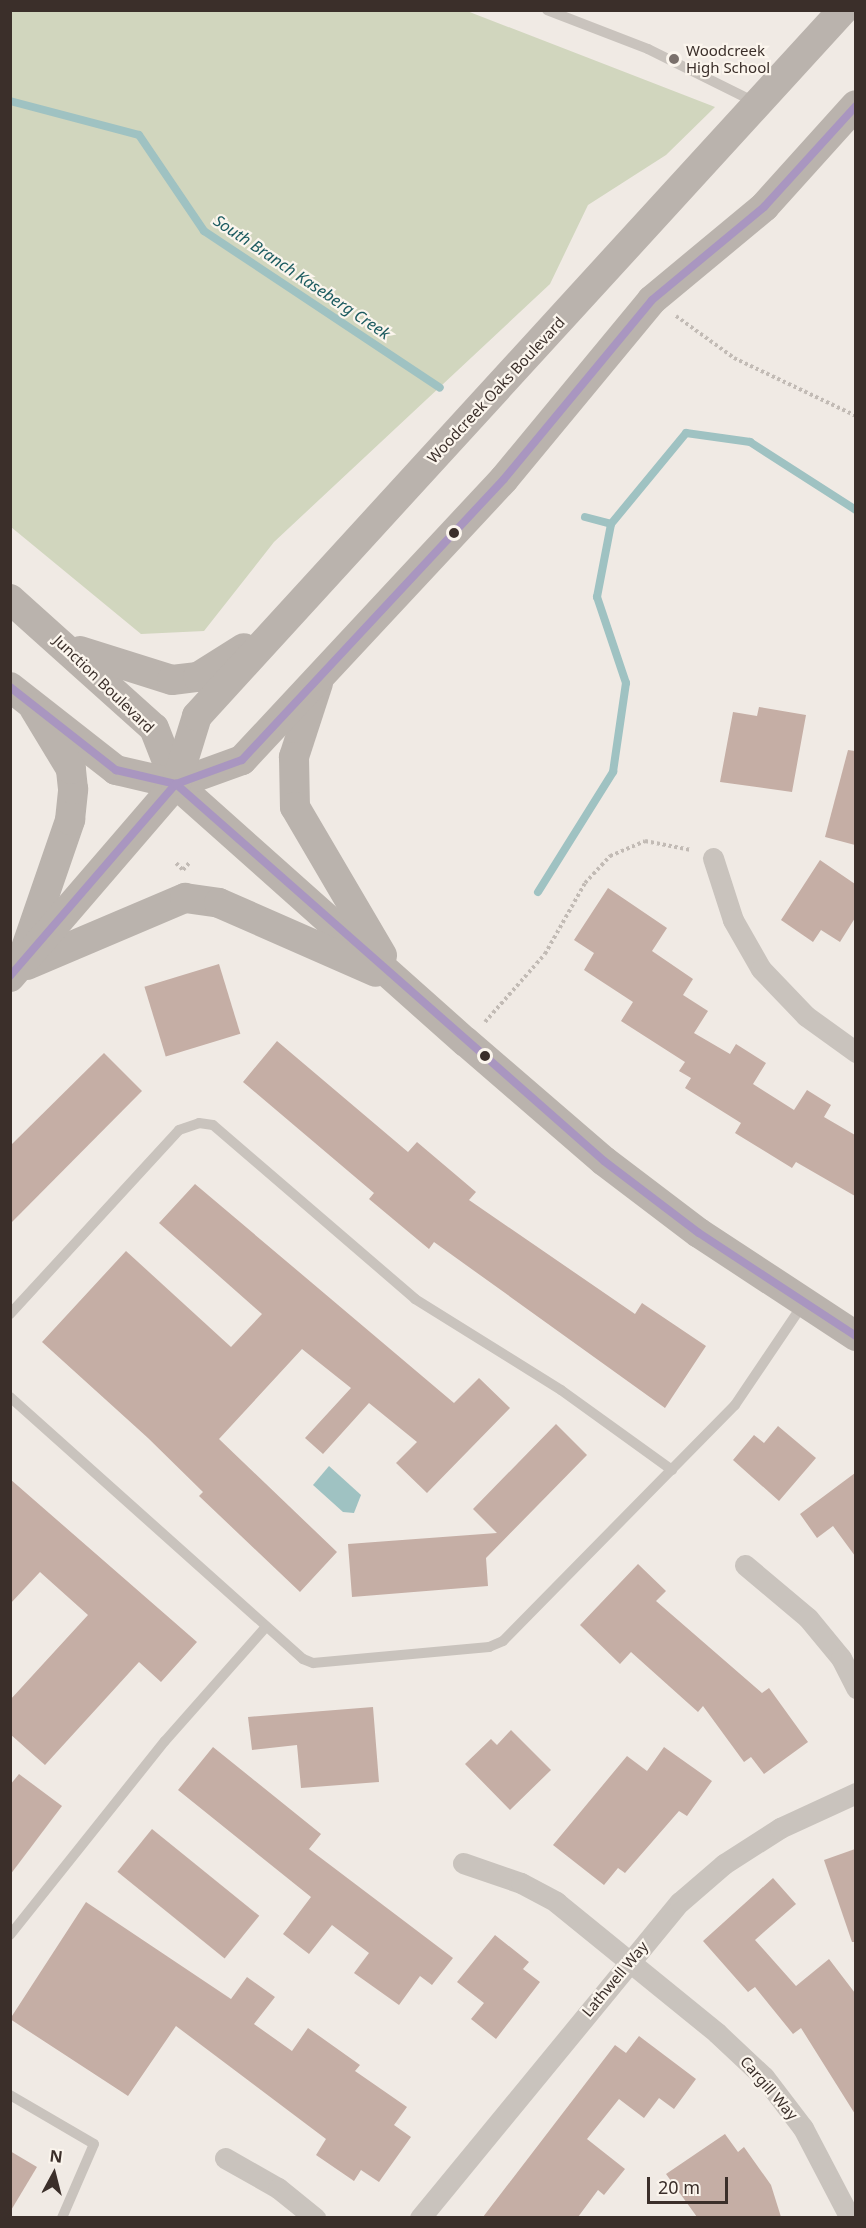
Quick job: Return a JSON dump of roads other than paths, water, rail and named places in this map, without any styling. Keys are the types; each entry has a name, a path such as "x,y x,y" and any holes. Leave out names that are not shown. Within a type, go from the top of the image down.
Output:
{"main road":[{"name":"Woodcreek Oaks Boulevard","path":"15,973 176,784 196,716 760,104 843,10"},
{"name":"Woodcreek Oaks Boulevard","path":"176,784 242,760 504,479 652,300 764,207 855,105"},
{"name":"Junction Boulevard","path":"10,599 69,647 154,728 176,784 466,1042 604,1161 804,1304 855,1336"},
{"path":"69,647 153,676 189,678 274,629"},
{"path":"320,674 294,757 295,807 397,981"},
{"name":"Junction Boulevard","path":"10,687 116,770 176,784"},
{"path":"15,973 70,820 73,789 70,769 34,708"},
{"path":"15,973 185,898 219,903 397,981"}],"street":[{"path":"713,858 733,920 760,969 806,1016 852,1043"},
{"path":"745,1565 808,1618 841,1658 855,1688"},
{"name":"Lathwell Way","path":"420,2217 680,1902 724,1864 780,1828 855,1793"},
{"name":"Cargill Way","path":"463,1863 521,1883 556,1902 630,1960 764,2078 803,2128 850,2217"},
{"path":"225,2157 315,2217"}],"lane":[{"path":"547,10 648,49 760,104"},
{"path":"10,1314 179,1130 199,1123 213,1125 415,1299 561,1390 672,1470"},
{"path":"10,1397 266,1627 313,1664 496,1644 735,1405 804,1304"},
{"path":"10,1935 165,1741 266,1627"},
{"path":"10,2095 94,2144 62,2217"}],"water":[{"path":"329,1466 361,1495 354,1513 343,1512 313,1485"}],"waterway":[{"name":"South Branch Kaseberg Creek","path":"10,101 139,135 204,231 440,388"},
{"name":"South Branch Kaseberg Creek","path":"585,517 611,524 686,433 750,442 856,510"},
{"path":"538,892 613,772 626,683 597,597 611,524"}],"place":[{"name":"Woodcreek High School","path":"674,59"}]}
